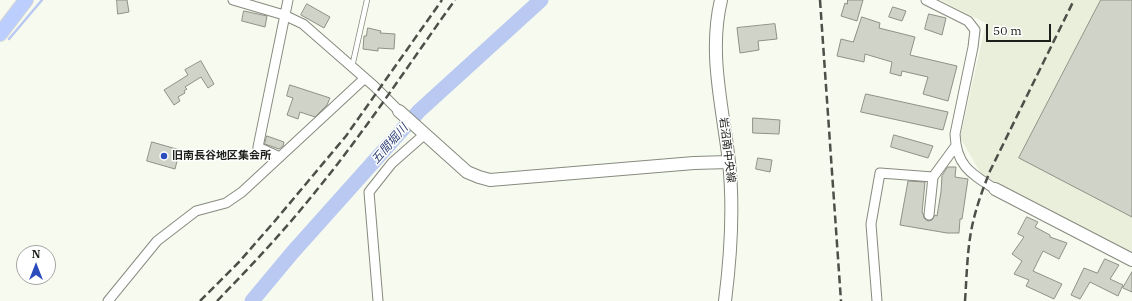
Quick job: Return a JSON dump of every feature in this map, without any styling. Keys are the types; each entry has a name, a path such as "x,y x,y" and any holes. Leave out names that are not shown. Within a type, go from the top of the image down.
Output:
{"main road":[{"path":"0,34 26,0"}],"street":[{"path":"233,0 284,15 303,24 365,78 414,125 468,172 479,177 490,180 694,163 729,162"},
{"path":"280,156 258,147 288,0"},
{"name":"岩沼南中央線","path":"721,0 716,30 715,50 717,80 729,162 732,195 732,232 725,301"},
{"path":"926,0 968,21 975,30 973,47 955,134 956,147 960,160 970,172 995,189 1132,260"},
{"path":"108,301 156,241 164,234 196,211 226,202 246,187 365,78"},
{"path":"378,301 369,192 392,163 425,134"},
{"path":"929,215 933,177 956,147"},
{"path":"876,301 871,224 880,174 933,177"}],"lane":[{"path":"352,67 367,0"}],"shaded area":[{"path":"940,0 1132,0 1132,254 982,175 960,138 986,23"}],"building":[{"path":"117,0 127,0 129,12 118,14"},
{"path":"848,0 863,0 857,21 841,16 845,3 847,4"},
{"path":"1101,0 1132,0 1132,217 1019,158"},
{"path":"307,4 330,17 324,28 301,15"},
{"path":"893,7 906,11 902,21 889,17"},
{"path":"244,11 267,16 265,27 242,21"},
{"path":"929,14 946,18 942,35 925,29"},
{"path":"862,17 880,23 879,28 915,37 910,55 957,66 948,101 923,94 928,77 902,71 901,76 890,73 892,62 865,54 864,62 837,56 841,39 853,42"},
{"path":"775,24 777,39 758,41 759,50 740,53 737,28"},
{"path":"368,28 381,31 380,33 395,34 394,49 378,48 378,51 363,49 364,36 366,36"},
{"path":"201,61 214,84 208,88 201,77 185,87 187,89 184,91 185,93 178,97 180,101 174,105 164,90 188,75 185,70"},
{"path":"290,85 330,98 327,105 315,117 300,112 298,119 287,115 293,98 287,96"},
{"path":"866,94 948,112 943,130 861,112"},
{"path":"753,118 780,120 779,134 753,133"},
{"path":"894,135 933,146 928,158 891,147"},
{"path":"267,136 284,142 283,146 279,149 265,144"},
{"name":"旧南長谷地区集会所","path":"152,142 180,150 175,169 147,161"},
{"path":"758,158 772,160 770,172 756,169"},
{"path":"948,167 956,167 955,177 968,179 962,219 960,219 959,233 947,233 900,225 908,181 925,182 922,213 924,218 928,221 932,220 935,215 937,216 942,176"},
{"path":"1027,217 1038,222 1035,227 1050,235 1050,237 1067,243 1059,259 1043,251 1033,271 1062,284 1054,299 1026,286 1029,280 1014,274 1022,261 1012,254 1024,237 1018,234"},
{"path":"1105,259 1119,265 1110,279 1123,285 1118,296 1090,282 1080,299 1071,295 1084,268 1097,273"},
{"path":"1132,272 1132,292 1123,288"}],"waterway":[{"path":"9,39 42,0"},
{"name":"五間堀川","path":"252,301 292,253 419,111 541,0"}],"railway":[{"path":"200,301 239,262 346,136 442,0"},
{"path":"217,301 280,234 334,168 370,121 455,0"},
{"path":"820,0 841,301"},
{"path":"965,301 970,238 983,188 1074,0"}],"place":[{"name":"旧南長谷地区集会所","path":"164,156"}]}
